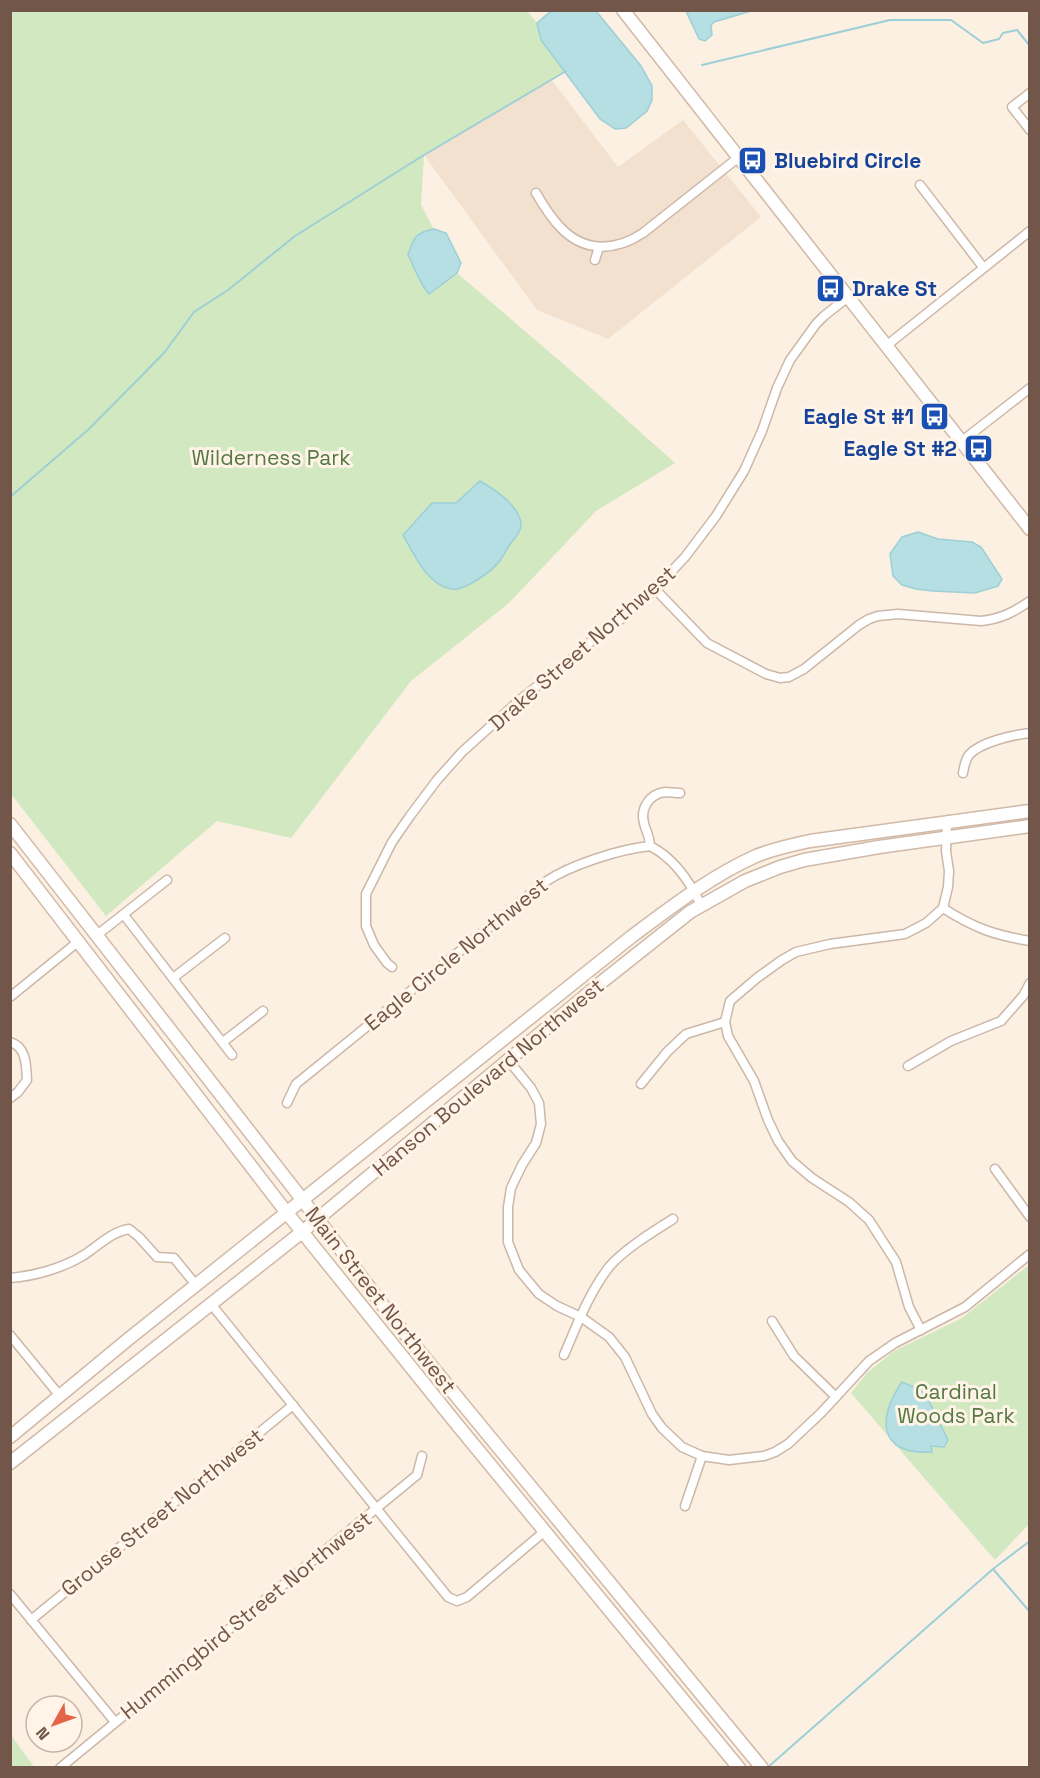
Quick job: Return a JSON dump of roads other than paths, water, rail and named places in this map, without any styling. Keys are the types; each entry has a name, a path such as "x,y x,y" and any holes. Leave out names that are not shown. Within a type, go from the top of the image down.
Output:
{"main road":[{"path":"623,10 1029,529"},
{"name":"Hanson Boulevard Northwest","path":"10,1437 631,937 694,891 740,863 784,846 946,821 1029,811"},
{"name":"Main Street Northwest","path":"10,824 397,1324 762,1767"},
{"name":"Hanson Boulevard Northwest","path":"10,1463 302,1232 603,981 701,905 760,874 804,860 1029,826"},
{"name":"Main Street Northwest","path":"10,853 302,1232 739,1767"}],"street":[{"path":"1029,93 1012,107 1029,130"},
{"path":"536,193 561,229 585,244 614,247 634,239 658,222 738,157"},
{"path":"920,185 984,267"},
{"path":"886,346 1029,231"},
{"path":"596,260 599,247"},
{"name":"Drake Street Northwest","path":"393,967 387,963 374,945 366,926 366,894 392,842 437,780 462,752 521,699 597,636 624,617 685,557 716,516 744,471 762,432 782,376 799,347 824,316 848,297"},
{"path":"962,441 1029,388"},
{"path":"655,589 716,649 766,674 780,678 789,677 804,669 859,625 878,616 898,614 992,620 1010,614 1029,601"},
{"path":"963,773 965,761 976,749 1004,738 1029,733"},
{"path":"680,793 657,794 644,806 642,814 644,824 650,834 650,846 659,850 673,863 694,891 701,905"},
{"path":"921,1330 909,1307 896,1262 870,1220 849,1202 812,1179 792,1161 778,1141 754,1081 728,1036 725,1022 729,1001 757,978 796,952 830,944 905,934 926,924 943,908 948,887 946,821"},
{"name":"Eagle Circle Northwest","path":"287,1103 296,1084 545,882 558,873 579,865 650,846"},
{"path":"97,935 167,880"},
{"path":"943,908 999,936 1029,941"},
{"path":"124,915 232,1055"},
{"path":"173,978 225,938"},
{"path":"10,997 79,941"},
{"path":"908,1066 951,1041 1001,1021 1023,996 1029,984"},
{"path":"223,1042 263,1011"},
{"path":"640,1084 686,1034 725,1022"},
{"path":"10,1042 16,1043 23,1052 27,1080 10,1098"},
{"path":"508,1060 531,1088 539,1103 541,1124 536,1143 522,1165 512,1188 508,1207 508,1242 519,1270 539,1294 557,1306 581,1317 609,1337 625,1357 647,1405 662,1428 682,1447 702,1456 729,1460 764,1456 788,1444 869,1361 895,1343 965,1307 1029,1254"},
{"path":"996,1169 1029,1217"},
{"path":"564,1355 592,1292 611,1265 643,1239 673,1219"},
{"path":"10,1278 28,1276 61,1266 81,1257 118,1231 129,1229 157,1257 174,1258 196,1285"},
{"path":"211,1304 448,1597 457,1601 468,1597 545,1531"},
{"path":"772,1321 794,1356 836,1397"},
{"path":"10,1335 60,1396"},
{"name":"Grouse Street Northwest","path":"31,1620 293,1405"},
{"name":"Hummingbird Street Northwest","path":"60,1767 417,1475 422,1456"},
{"path":"685,1506 702,1456"},
{"path":"10,1594 116,1722"}],"water":[{"path":"551,11 596,11 641,66 652,86 652,100 647,111 626,128 615,129 600,119 541,40 537,23"},
{"path":"686,11 751,11 714,22 711,25 712,35 705,41 699,39"},
{"path":"434,229 446,233 461,263 457,273 429,294 408,255 419,234"},
{"path":"480,481 498,493 515,510 521,523 520,529 492,569 471,584 451,589 435,582 428,575 403,535 432,503 456,503"},
{"path":"918,532 938,539 972,542 981,547 1002,579 998,586 975,593 933,591 902,585 893,576 890,554 902,537"},
{"path":"902,1382 926,1395 948,1440 944,1447 931,1446 932,1452 914,1451 901,1448 892,1441 887,1432 886,1421 894,1396"}],"waterway":[{"path":"702,65 890,20 951,20 983,43 999,39 1003,33 1017,30 1030,46"},
{"path":"10,497 89,429 164,353 194,312 228,290 295,236 424,155 566,71"},
{"path":"767,1768 993,1569 1030,1541"},
{"path":"993,1569 1030,1612"}],"place":[{"name":"Bluebird Circle","path":"753,160"},
{"name":"Drake St","path":"831,288"},
{"name":"Eagle St #1","path":"935,416"},
{"name":"Eagle St #2","path":"978,448"}],"park label":[{"name":"Wilderness Park","path":"271,457"},
{"name":"Cardinal Woods Park","path":"956,1403"}]}
